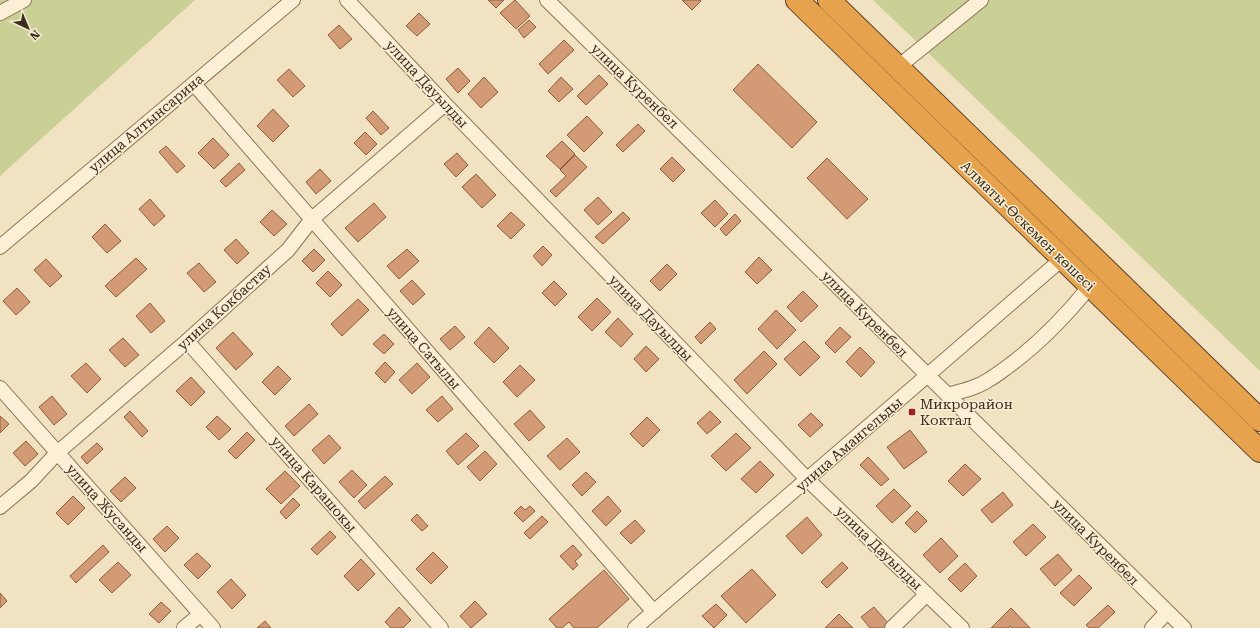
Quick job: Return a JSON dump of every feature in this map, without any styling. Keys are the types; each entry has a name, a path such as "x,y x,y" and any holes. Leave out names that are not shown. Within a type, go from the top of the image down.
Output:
{"highway":[{"name":"Алматы-Өскемен көшесі","path":"797,0 1260,451"},
{"name":"Алматы-Өскемен көшесі","path":"829,0 1260,420"},
{"path":"834,36 850,20"},
{"path":"1085,281 1096,260"}],"street":[{"path":"0,13 24,0"},
{"name":"улица Алтынсарина","path":"0,247 293,0"},
{"name":"улица Дауылды","path":"347,0 445,104 808,480 962,628"},
{"name":"улица Куренбел","path":"547,0 1184,628"},
{"path":"898,67 981,0"},
{"name":"улица Сатылы","path":"194,84 654,612"},
{"name":"улица Кокбастау","path":"0,507 31,481 57,453 288,250 312,219 445,104"},
{"name":"улица Амангельды","path":"635,628 1062,259"},
{"path":"947,395 967,390 989,380 1046,336 1072,308 1085,281"},
{"name":"улица Карашокы","path":"187,340 441,628"},
{"name":"улица Жусанды","path":"0,388 213,628"},
{"path":"892,628 927,594"},
{"path":"1152,628 1167,612"},
{"path":"184,628 201,614"}],"green space":[{"path":"0,0 195,0 0,176"},
{"path":"873,0 1260,0 1260,371"}],"building":[{"path":"488,0 504,0 496,8"},
{"path":"515,0 530,16 516,29 500,13"},
{"path":"682,0 700,0 701,1 692,10"},
{"path":"419,13 430,24 417,36 406,26"},
{"path":"529,20 536,27 524,38 518,30"},
{"path":"339,25 352,39 340,49 328,35"},
{"path":"564,40 574,50 548,74 539,64"},
{"path":"758,64 817,122 792,148 733,90"},
{"path":"458,68 470,81 458,93 446,79"},
{"path":"289,69 305,86 293,97 277,80"},
{"path":"599,75 608,84 586,105 577,96"},
{"path":"484,77 498,92 481,108 468,94"},
{"path":"561,77 573,89 559,102 548,91"},
{"path":"273,109 289,126 273,142 257,126"},
{"path":"373,111 389,128 381,135 366,118"},
{"path":"587,116 603,133 584,152 567,135"},
{"path":"638,124 645,131 623,152 616,145"},
{"path":"365,132 377,144 366,155 354,143"},
{"path":"213,138 229,155 214,169 198,153"},
{"path":"562,141 575,154 560,169 546,156"},
{"path":"166,146 185,166 177,173 159,152"},
{"path":"457,153 468,165 456,177 444,164"},
{"path":"575,155 587,167 556,197 550,191 566,176 560,170"},
{"path":"672,157 685,170 673,182 660,169"},
{"path":"827,158 868,199 847,219 807,178"},
{"path":"239,163 245,170 226,187 220,181"},
{"path":"320,169 331,181 316,194 306,182"},
{"path":"476,174 496,195 482,208 462,187"},
{"path":"598,197 612,212 598,225 584,210"},
{"path":"150,199 165,216 154,226 139,209"},
{"path":"715,200 728,214 715,227 701,213"},
{"path":"374,203 386,217 358,242 345,228"},
{"path":"272,210 287,224 274,236 260,222"},
{"path":"511,212 525,225 511,239 497,226"},
{"path":"623,212 630,219 603,244 595,237"},
{"path":"735,214 741,221 726,236 720,229"},
{"path":"105,224 121,241 107,253 92,237"},
{"path":"236,239 249,253 237,264 224,250"},
{"path":"543,246 552,255 542,266 533,256"},
{"path":"314,249 325,260 313,272 302,261"},
{"path":"407,249 419,261 399,279 387,266"},
{"path":"759,257 772,270 757,284 745,272"},
{"path":"136,258 147,269 116,297 105,286"},
{"path":"46,259 62,276 50,287 34,270"},
{"path":"199,263 216,282 204,292 187,273"},
{"path":"667,264 677,274 660,291 650,281"},
{"path":"328,271 342,285 330,297 316,283"},
{"path":"412,280 425,294 413,305 400,291"},
{"path":"554,281 567,294 555,306 542,293"},
{"path":"17,288 30,302 16,315 3,301"},
{"path":"803,291 818,306 801,322 787,307"},
{"path":"597,298 611,312 592,331 578,317"},
{"path":"358,299 369,310 342,336 331,324"},
{"path":"150,303 165,321 151,333 136,316"},
{"path":"776,310 796,330 777,349 758,329"},
{"path":"618,318 633,334 621,347 605,332"},
{"path":"710,322 716,329 701,344 695,337"},
{"path":"455,326 465,337 450,350 440,339"},
{"path":"489,327 509,348 494,363 474,343"},
{"path":"840,327 851,337 835,353 825,343"},
{"path":"233,332 253,354 236,370 216,348"},
{"path":"384,334 394,344 384,354 373,344"},
{"path":"123,338 139,355 125,367 109,350"},
{"path":"804,341 820,357 800,376 784,359"},
{"path":"646,346 659,359 646,372 634,359"},
{"path":"860,347 875,362 861,377 846,362"},
{"path":"764,351 777,364 747,394 734,380"},
{"path":"385,362 395,372 385,383 375,373"},
{"path":"86,363 101,379 87,393 71,376"},
{"path":"417,363 430,377 412,394 399,380"},
{"path":"520,365 535,380 517,397 503,382"},
{"path":"278,366 291,379 275,395 262,382"},
{"path":"191,377 205,392 191,406 176,391"},
{"path":"52,396 67,414 54,425 39,407"},
{"path":"442,396 453,409 438,422 426,410"},
{"path":"309,404 318,414 294,436 285,426"},
{"path":"530,410 545,427 529,441 514,424"},
{"path":"130,411 148,431 142,437 124,417"},
{"path":"710,411 721,422 707,434 697,423"},
{"path":"811,413 823,425 810,437 798,425"},
{"path":"0,416 9,424 0,433"},
{"path":"217,416 231,429 219,440 206,427"},
{"path":"647,417 660,430 643,447 630,434"},
{"path":"910,430 927,452 904,469 887,447"},
{"path":"247,432 255,440 236,459 228,451"},
{"path":"466,433 479,446 458,465 446,451"},
{"path":"736,433 751,448 726,471 711,456"},
{"path":"329,435 341,448 324,464 312,450"},
{"path":"567,438 580,452 560,470 547,456"},
{"path":"26,441 38,454 25,466 13,453"},
{"path":"97,443 103,449 87,464 81,457"},
{"path":"485,451 497,464 480,481 467,467"},
{"path":"868,457 889,479 881,486 860,465"},
{"path":"760,461 774,475 756,493 741,479"},
{"path":"965,464 981,479 963,496 948,481"},
{"path":"352,470 367,485 354,498 339,482"},
{"path":"285,471 300,486 281,504 266,489"},
{"path":"586,472 596,482 582,496 572,485"},
{"path":"385,476 393,484 365,509 358,501"},
{"path":"125,477 136,488 121,502 110,491"},
{"path":"894,489 911,506 892,523 876,506"},
{"path":"1003,492 1013,505 992,523 981,510"},
{"path":"73,496 85,508 68,525 56,513"},
{"path":"608,496 621,511 606,526 592,511"},
{"path":"293,498 300,505 286,519 280,512"},
{"path":"521,506 525,510 530,506 535,511 523,522 514,513"},
{"path":"917,511 927,521 915,533 905,523"},
{"path":"417,514 428,526 422,531 411,520"},
{"path":"542,516 548,522 530,539 524,533"},
{"path":"807,517 822,535 802,554 786,536"},
{"path":"635,520 645,531 631,544 620,533"},
{"path":"1033,524 1046,537 1026,556 1013,542"},
{"path":"167,526 179,538 165,552 153,539"},
{"path":"330,531 336,537 317,555 311,549"},
{"path":"941,538 958,556 940,573 923,555"},
{"path":"103,545 109,552 76,583 70,576"},
{"path":"573,545 582,555 575,561 578,565 573,570 560,556"},
{"path":"433,552 448,567 431,584 416,569"},
{"path":"197,553 211,566 198,579 184,565"},
{"path":"1058,554 1072,570 1055,586 1040,569"},
{"path":"361,559 375,574 358,591 344,576"},
{"path":"118,562 131,575 112,593 99,580"},
{"path":"842,562 848,568 827,588 821,582"},
{"path":"965,563 977,576 961,592 948,579"},
{"path":"752,569 776,595 746,623 721,596"},
{"path":"604,570 629,599 597,628 574,628 569,622 562,628 557,628 549,619"},
{"path":"1079,575 1092,588 1074,606 1060,593"},
{"path":"231,579 246,595 232,609 217,592"},
{"path":"0,593 7,601 0,608"},
{"path":"475,601 487,614 471,628 460,616"},
{"path":"161,602 171,611 159,623 149,614"},
{"path":"716,604 727,615 714,628 702,616"},
{"path":"1108,605 1115,612 1098,628 1089,628 1086,625"},
{"path":"399,607 411,620 403,628 391,628 385,622"},
{"path":"874,607 888,623 882,628 870,628 861,617"},
{"path":"1011,608 1030,628 1012,628 1010,626 1008,628 991,628"},
{"path":"839,614 853,628 825,628"},
{"path":"265,621 271,628 257,628"}],"place":[{"name":"Микрорайон Коктал","path":"912,412"}]}
